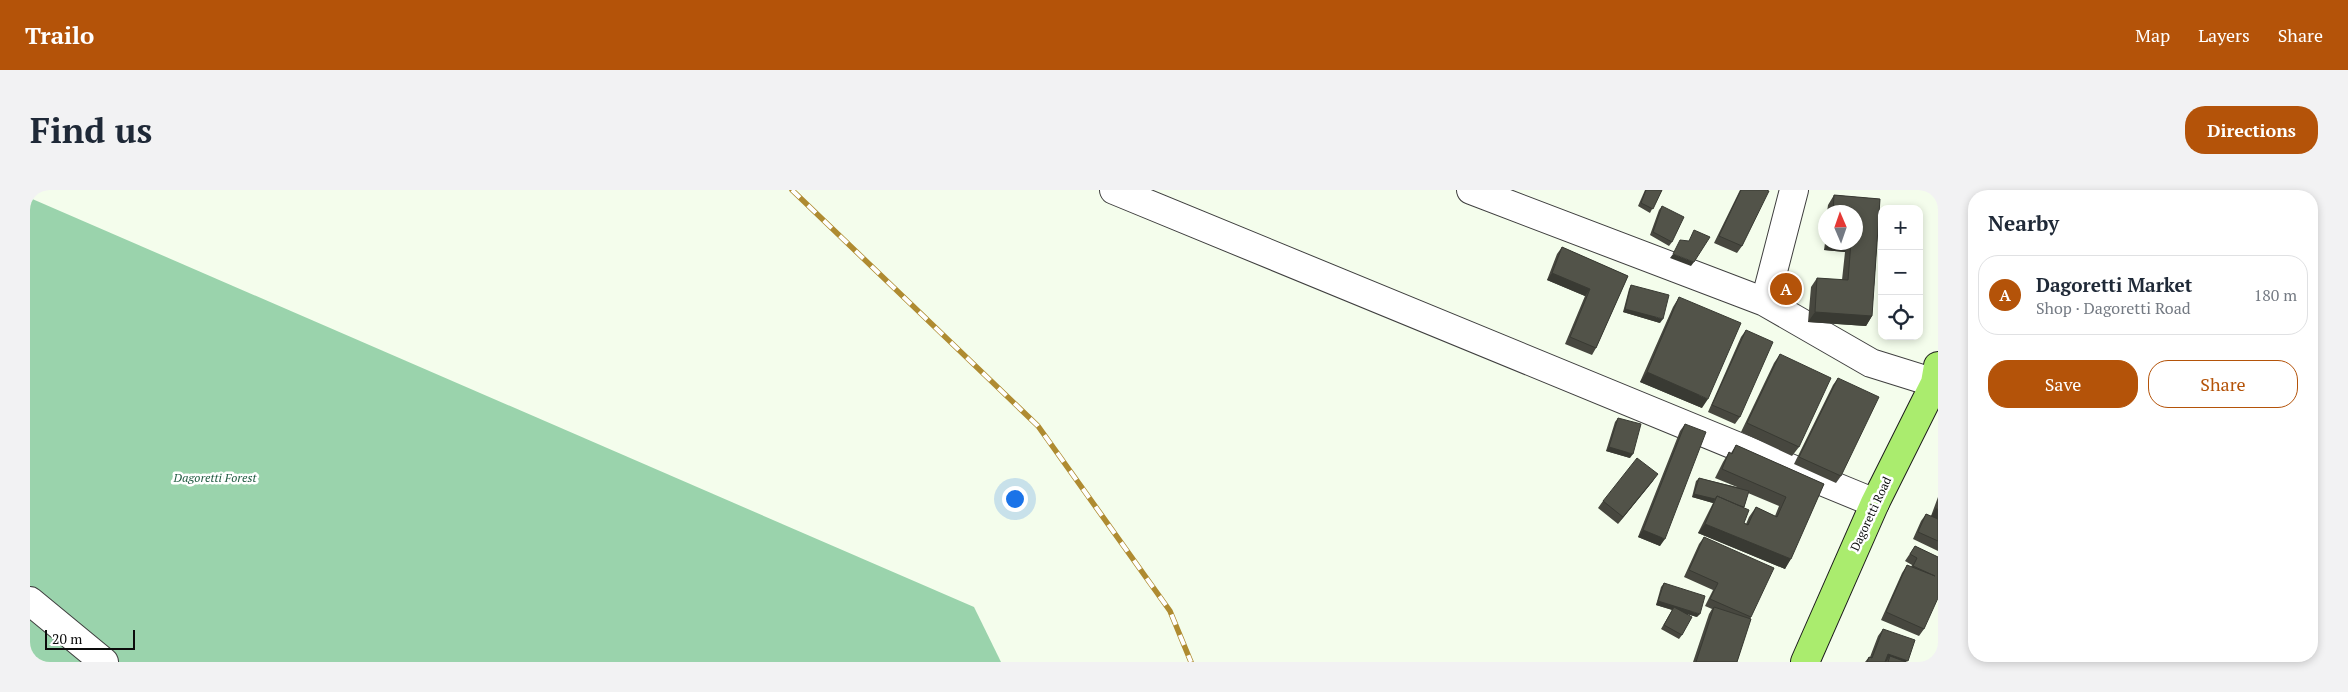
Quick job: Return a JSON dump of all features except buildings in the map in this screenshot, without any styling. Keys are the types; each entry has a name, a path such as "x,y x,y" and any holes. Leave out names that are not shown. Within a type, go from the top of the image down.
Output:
{"main road":[{"name":"Dagoretti Road","path":"1805,662 1875,503 1936,374"}],"street":[{"path":"1114,190 1875,503"},
{"path":"1471,190 1765,302 1871,363 1936,374"},
{"path":"1765,302 1794,190"},
{"path":"30,601 104,662"}],"green space":[{"name":"Dagoretti Forest","path":"30,198 974,607 1001,662 30,662"}],"railway":[{"path":"792,190 1038,426 1170,611 1191,662"}],"place":[{"name":"Dagoretti Market","path":"1786,289"}]}
